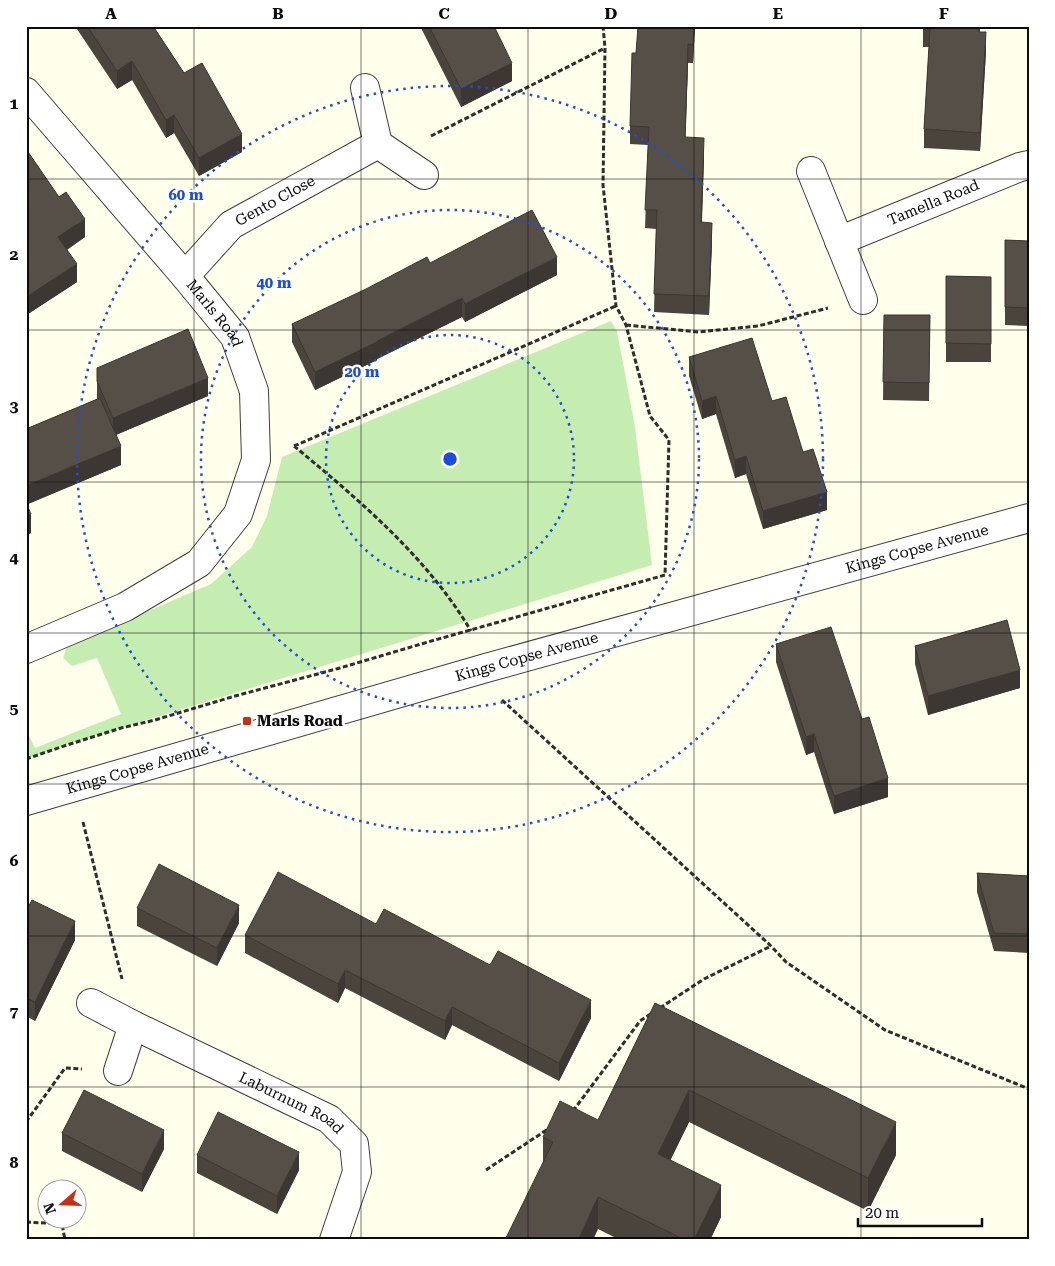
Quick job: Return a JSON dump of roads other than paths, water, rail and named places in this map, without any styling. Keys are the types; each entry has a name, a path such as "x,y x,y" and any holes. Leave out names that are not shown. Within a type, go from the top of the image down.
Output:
{"street":[{"path":"365,88 386,149 424,175"},
{"name":"Marls Road","path":"26,92 185,276 235,337 254,391 256,460 238,514 199,564 124,607 26,650"},
{"name":"Gento Close","path":"185,276 231,225 386,149"},
{"name":"Tamella Road","path":"839,241 1029,165"},
{"path":"811,171 863,300"},
{"name":"Kings Copse Avenue","path":"26,801 486,668 1029,518"},
{"name":"Laburnum Road","path":"91,1003 329,1119 354,1144 357,1172 334,1240"},
{"path":"118,1071 133,1025"}],"place":[{"name":"Marls Road","path":"247,721"}]}
